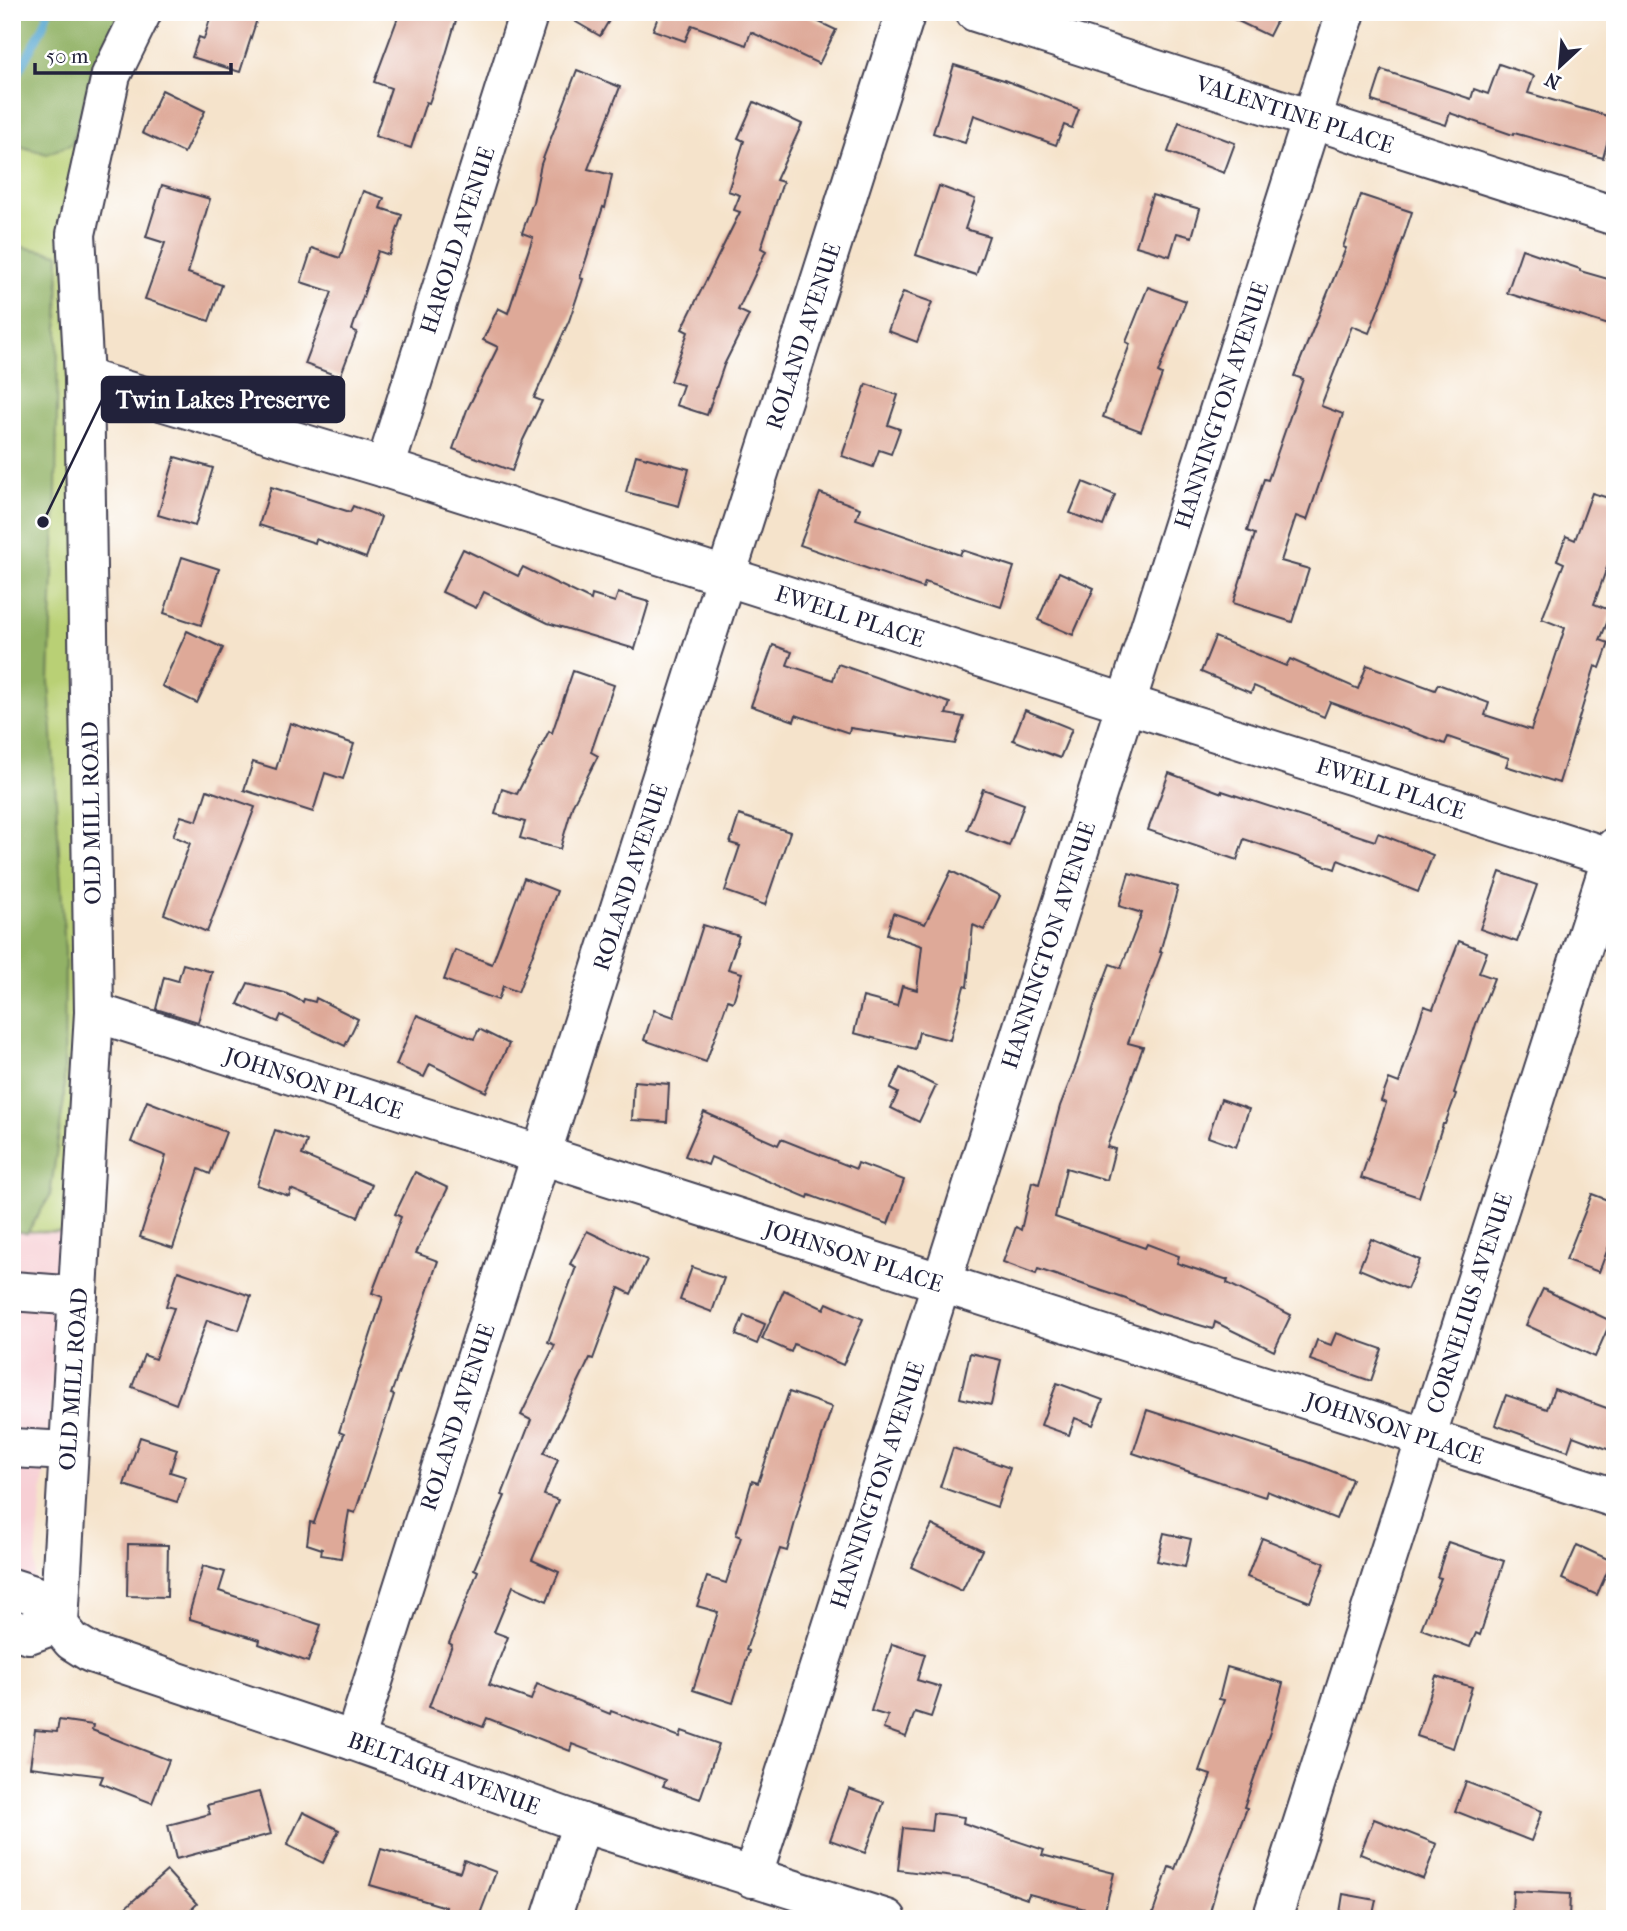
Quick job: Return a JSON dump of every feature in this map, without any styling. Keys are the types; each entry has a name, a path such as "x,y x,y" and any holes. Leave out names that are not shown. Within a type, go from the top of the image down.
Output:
{"street":[{"name":"OLD MILL ROAD","path":"59,1623 94,1012 84,378 76,234 111,75 142,12"},
{"name":"HAROLD AVENUE","path":"385,468 529,12"},
{"name":"ROLAND AVENUE","path":"354,1741 906,12"},
{"name":"VALENTINE PLACE","path":"975,12 1615,216"},
{"name":"HANNINGTON AVENUE","path":"752,1878 1346,12"},
{"name":"EWELL PLACE","path":"84,378 385,468 1614,855"},
{"name":"CORNELIUS AVENUE","path":"1272,1919 1614,855"},
{"name":"JOHNSON PLACE","path":"94,1012 1615,1498"},
{"path":"12,1291 78,1296"},
{"path":"12,1448 68,1451"},
{"name":"BELTAGH AVENUE","path":"12,1588 34,1595 72,1641 91,1653 354,1741 582,1823 887,1919"},
{"path":"12,1629 30,1634 59,1623"},
{"path":"551,1919 582,1823"}],"shaded area":[{"path":"12,1231 66,1232 34,1582 12,1580"}],"green space":[{"path":"12,12 132,12 97,83 81,1111 66,1232 12,1231"},
{"path":"12,12 121,12 97,59 72,144 47,154 12,144"},
{"path":"12,245 59,254 56,495 49,681 65,952 64,1100 50,1196 27,1233 12,1231"}],"building":[{"path":"212,12 234,12 257,19 240,72 192,57 199,37 204,39"},
{"path":"400,12 443,12 457,17 444,61 429,103 426,102 411,148 375,136 391,88 374,82"},
{"path":"559,12 614,12 600,36"},
{"path":"660,12 798,12 836,30 819,64 751,32 746,45 692,25 685,41 653,30"},
{"path":"1219,12 1281,12 1269,36"},
{"path":"1499,64 1534,76 1528,93 1614,118 1603,158 1514,133 1513,135 1450,113 1446,125 1372,101 1382,70 1471,99 1474,89 1488,94"},
{"path":"954,65 1004,80 1079,109 1072,128 1064,125 1056,145 974,115 965,143 933,133"},
{"path":"577,70 620,87 588,169 612,175 605,208 603,207 580,278 583,279 569,321 534,398 542,401 523,440 512,471 453,449 467,410 498,347 483,340 498,308 508,313 533,237 522,233 533,202 541,164"},
{"path":"162,90 205,111 184,153 142,133"},
{"path":"754,102 802,124 776,180 783,182 761,248 766,251 738,310 749,315 724,365 707,415 676,405 683,385 670,381 688,332 682,329 740,212 734,210 740,195 728,191 744,141 738,138"},
{"path":"1179,122 1235,143 1224,173 1168,152"},
{"path":"162,185 210,199 188,273 222,285 209,321 145,299 165,243 146,237"},
{"path":"939,186 975,199 965,229 989,236 976,275 916,255"},
{"path":"363,191 384,198 380,208 402,215 389,255 378,251 352,330 357,332 340,377 305,364 332,292 301,282 312,248 340,258"},
{"path":"1152,195 1200,209 1192,237 1177,233 1170,256 1136,246"},
{"path":"1361,195 1412,212 1369,333 1352,326 1321,406 1343,414 1307,520 1296,516 1281,561 1309,569 1292,622 1233,603 1255,534 1247,531 1303,379 1294,376 1346,248 1343,247"},
{"path":"1522,249 1615,281 1615,327 1507,293"},
{"path":"1148,287 1186,301 1158,373 1162,375 1141,431 1103,417 1130,344 1126,342"},
{"path":"903,292 932,302 917,342 888,331"},
{"path":"866,384 898,395 888,425 900,429 891,454 879,450 873,467 842,456"},
{"path":"636,455 689,469 679,506 626,492"},
{"path":"175,457 213,468 195,526 158,515"},
{"path":"1083,482 1115,495 1103,526 1070,513"},
{"path":"271,487 350,512 353,506 381,517 366,558 316,539 315,543 259,525"},
{"path":"820,493 860,508 856,519 960,555 962,550 1014,567 1001,607 925,582 923,588 800,545"},
{"path":"1592,493 1615,500 1615,545 1594,604 1612,611 1600,640 1609,643 1600,668 1595,666 1559,783 1506,766 1509,758 1448,737 1445,744 1330,702 1324,717 1254,686 1251,693 1201,672 1215,637 1286,666 1290,659 1358,689 1367,665 1435,690 1438,684 1489,703 1485,715 1531,730 1565,628 1542,619 1564,563 1557,560 1566,536 1575,540"},
{"path":"463,549 518,576 523,567 591,600 592,595 615,602 618,593 649,602 635,649 548,623 484,592 476,608 442,592"},
{"path":"182,557 219,569 201,625 164,613"},
{"path":"1059,572 1094,588 1073,635 1038,620"},
{"path":"187,631 223,648 197,703 162,686"},
{"path":"773,645 792,652 787,665 833,680 838,664 950,703 946,714 964,717 955,744 850,728 849,733 796,715 794,721 751,706"},
{"path":"573,671 614,685 591,752 598,756 573,804 560,849 520,838 525,822 495,814 502,789 517,794 549,731 552,733"},
{"path":"1025,710 1072,729 1060,758 1013,740"},
{"path":"290,723 354,744 343,779 325,773 313,812 244,790 253,762 276,769"},
{"path":"1169,773 1222,793 1375,841 1378,833 1433,855 1418,892 1338,860 1335,869 1244,839 1237,860 1148,830"},
{"path":"983,789 1024,804 1009,846 967,830"},
{"path":"207,790 255,807 207,932 164,914 190,843 173,836 181,816 197,821"},
{"path":"739,815 790,832 765,905 725,891 740,846 730,843"},
{"path":"951,871 1000,896 984,930 973,925 967,987 964,986 950,1040 919,1032 915,1049 854,1033 863,997 897,1006 902,986 917,990 922,946 887,934 893,913 925,924"},
{"path":"1500,872 1537,885 1517,942 1480,929"},
{"path":"1129,873 1178,887 1162,952 1128,1043 1143,1047 1107,1147 1115,1149 1107,1180 1066,1168 1055,1217 1145,1248 1147,1244 1179,1256 1177,1263 1228,1280 1227,1283 1291,1315 1274,1351 1215,1322 1213,1329 1158,1313 1126,1299 1038,1269 1036,1274 1003,1262 1016,1227 1021,1230 1032,1182 1039,1184 1060,1106 1110,964 1121,968 1142,913 1119,906"},
{"path":"524,878 557,891 518,992 503,986 498,1000 444,980 455,950 492,964"},
{"path":"703,925 739,936 728,969 742,973 733,1002 728,1000 706,1062 644,1040 654,1010 674,1017"},
{"path":"1459,941 1487,952 1479,973 1494,978 1476,1024 1454,1093 1456,1094 1419,1197 1361,1178 1386,1103 1381,1101 1389,1079 1399,1083 1424,1006 1433,1009"},
{"path":"183,964 212,972 198,1022 156,1009 164,977 178,981"},
{"path":"248,983 285,993 303,1002 304,999 315,1002 316,998 358,1019 345,1046 281,1015 278,1022 238,1004"},
{"path":"417,1015 474,1039 479,1029 509,1044 486,1092 430,1064 424,1077 396,1065"},
{"path":"900,1068 936,1086 919,1122 891,1108 898,1093 890,1089"},
{"path":"634,1081 669,1084 667,1122 632,1120"},
{"path":"1221,1099 1249,1109 1236,1147 1208,1137"},
{"path":"147,1101 226,1132 210,1174 199,1169 173,1248 140,1237 166,1156 131,1142"},
{"path":"704,1112 778,1145 781,1139 856,1169 858,1163 904,1180 888,1224 809,1195 808,1198 711,1157 708,1165 685,1156"},
{"path":"275,1130 307,1141 302,1155 372,1185 358,1217 291,1189 289,1196 257,1185"},
{"path":"415,1172 448,1188 416,1253 438,1261 391,1394 394,1395 355,1513 349,1511 341,1558 321,1555 322,1549 307,1544 310,1522 314,1523 344,1434 339,1432 383,1297 372,1293 401,1217 395,1214"},
{"path":"1592,1194 1615,1203 1615,1230 1599,1272 1566,1260"},
{"path":"587,1231 647,1260 631,1294 619,1288 593,1359 590,1358 544,1453 558,1459 544,1495 558,1500 532,1560 559,1572 547,1601 513,1586 494,1632 508,1637 489,1685 531,1700 537,1684 610,1714 611,1711 680,1737 682,1731 719,1744 700,1799 663,1786 666,1780 572,1744 570,1751 487,1718 483,1727 429,1707 452,1645 449,1643 478,1571 474,1569 505,1496 502,1495 531,1420 521,1415 555,1345 548,1342 576,1267 570,1264"},
{"path":"1371,1239 1420,1260 1407,1289 1359,1269"},
{"path":"692,1267 724,1278 712,1312 680,1300"},
{"path":"178,1271 251,1296 239,1330 207,1320 176,1404 132,1387 144,1355 155,1359 174,1308 166,1306"},
{"path":"1543,1289 1611,1321 1595,1357 1526,1325"},
{"path":"784,1290 824,1309 827,1303 863,1319 843,1365 794,1344 791,1352 762,1339"},
{"path":"744,1315 765,1324 757,1344 736,1335"},
{"path":"1336,1333 1382,1349 1371,1381 1310,1360 1317,1340 1331,1345"},
{"path":"970,1353 1001,1360 991,1405 960,1398"},
{"path":"1057,1383 1103,1400 1093,1425 1075,1418 1069,1435 1041,1425"},
{"path":"1554,1389 1615,1411 1615,1452 1573,1436 1568,1451 1495,1425 1506,1395 1547,1409"},
{"path":"789,1392 832,1407 787,1551 780,1549 746,1650 749,1651 733,1703 693,1690 718,1612 697,1606 707,1577 726,1583 741,1537 736,1535 752,1481 758,1483"},
{"path":"1147,1410 1352,1479 1336,1519 1267,1491 1265,1497 1133,1453"},
{"path":"140,1437 177,1449 170,1472 186,1477 177,1502 124,1485"},
{"path":"953,1448 1010,1468 997,1507 940,1487"},
{"path":"932,1525 982,1550 962,1591 911,1567"},
{"path":"1164,1533 1191,1539 1185,1567 1157,1561"},
{"path":"1262,1538 1325,1563 1310,1602 1247,1577"},
{"path":"1448,1542 1504,1561 1480,1635 1476,1633 1470,1647 1421,1629 1441,1578 1437,1577"},
{"path":"128,1544 168,1545 167,1597 127,1596"},
{"path":"1577,1545 1612,1561 1597,1595 1562,1579"},
{"path":"203,1566 225,1572 219,1591 321,1625 308,1662 259,1644 260,1640 190,1619"},
{"path":"892,1644 925,1654 917,1680 941,1687 931,1717 915,1712 906,1737 883,1729 888,1716 871,1711"},
{"path":"1227,1667 1283,1683 1270,1732 1208,1919 1151,1919 1169,1867 1175,1869 1211,1775 1199,1771 1224,1700 1219,1699"},
{"path":"1436,1676 1472,1687 1453,1748 1417,1736"},
{"path":"59,1720 93,1725 92,1730 169,1760 152,1803 100,1783 103,1776 30,1767 35,1730 57,1732"},
{"path":"1466,1782 1542,1811 1531,1841 1455,1811"},
{"path":"849,1789 884,1802 865,1853 830,1840"},
{"path":"259,1792 271,1834 176,1859 168,1825 210,1814 207,1805"},
{"path":"303,1812 339,1830 323,1863 287,1845"},
{"path":"933,1813 964,1817 963,1823 1044,1850 1042,1855 1114,1873 1104,1914 1029,1894 1027,1899 970,1879 898,1870 903,1828 931,1831"},
{"path":"1374,1819 1437,1844 1423,1879 1360,1854"},
{"path":"381,1849 460,1872 464,1860 496,1872 478,1919 442,1919 446,1907 370,1885"},
{"path":"167,1871 197,1904 181,1919 136,1919 126,1907"},
{"path":"1513,1891 1570,1894 1569,1919 1524,1919 1512,1914"},
{"path":"1343,1894 1376,1900 1372,1919 1339,1919"}],"waterway":[{"path":"12,84 43,27 48,12"}],"place":[{"name":"Twin Lakes Preserve","path":"43,522"}]}
